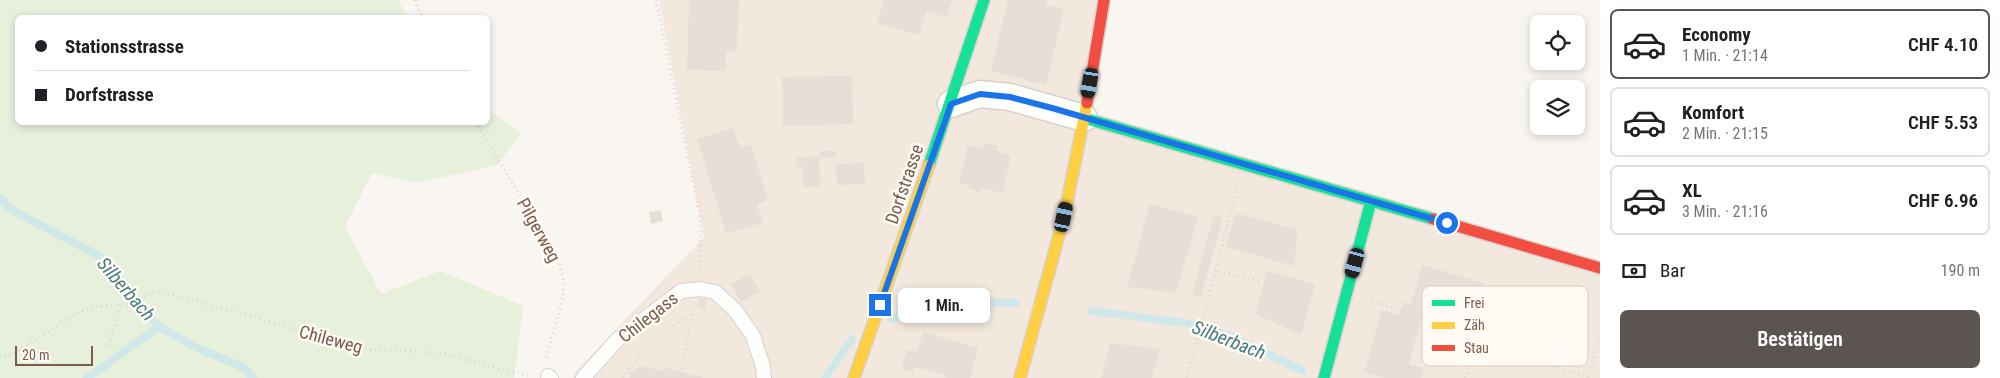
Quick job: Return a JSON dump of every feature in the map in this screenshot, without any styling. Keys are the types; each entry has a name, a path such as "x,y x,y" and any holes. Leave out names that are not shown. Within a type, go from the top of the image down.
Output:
{"street":[{"name":"Dorfstrasse","path":"854,378 951,104 984,0"},
{"path":"1020,378 1064,217 1084,118 1104,0"},
{"path":"951,104 980,94 1010,97 1244,163 1600,268"},
{"path":"1324,378 1371,201"}],"lane":[{"name":"Chilegass","path":"583,378 618,339 681,291 700,289 715,292 735,310 753,336 763,367 764,378"}],"path":[{"path":"415,0 421,15"},
{"path":"656,0 701,222 700,289 691,319 682,369"},
{"name":"Pilgerweg","path":"478,125 559,260 563,279 562,298 546,352 549,377"},
{"path":"1187,378 1244,163"},
{"path":"1216,270 1262,282"},
{"name":"Chileweg","path":"0,356 5,357 15,353 72,316 93,307 132,304 139,297 152,292 169,294 361,349 439,353 531,376 549,377"},
{"path":"1346,295 1422,316"},
{"path":"109,345 120,304"},
{"path":"660,333 684,319 691,319"},
{"path":"1556,366 1588,377 1600,338"},
{"path":"621,373 624,377 638,362 636,348"},
{"path":"1465,378 1469,366"}],"shaded area":[{"path":"659,0 1102,0 1084,118 1600,268 1600,378 573,378 577,370 704,237"}],"green space":[{"path":"0,0 398,0 406,15 15,15 15,125 490,125 490,114 493,113 521,133 497,165 417,183 372,173 345,227 381,294 440,271 523,306 514,378 0,378"}],"building":[{"path":"689,0 739,0 737,52 726,51 726,71 687,70"},
{"path":"884,0 952,0 946,17 926,11 919,35 877,23"},
{"path":"1008,0 1047,0 1046,5 1064,9 1046,85 991,71"},
{"path":"852,76 853,124 783,126 782,77"},
{"path":"733,128 740,147 751,144 768,200 757,204 763,223 726,233 697,139"},
{"path":"984,143 998,146 997,151 1011,155 1003,193 981,188 980,192 968,189 969,185 959,183 968,145 982,148"},
{"path":"820,151 836,151 836,158 820,158"},
{"path":"819,156 820,186 803,187 802,166 797,167 796,158"},
{"path":"864,163 865,184 837,185 836,164"},
{"path":"1150,204 1198,217 1176,293 1127,287"},
{"path":"661,210 663,221 651,224 649,212"},
{"path":"1235,213 1298,230 1294,266 1226,247"},
{"path":"1214,215 1223,218 1201,296 1192,295"},
{"path":"1422,265 1484,283 1483,286 1422,286 1422,315 1409,364 1424,368 1421,378 1384,378 1364,372 1382,310 1399,315 1403,302 1411,304"},
{"path":"1267,271 1315,284 1301,335 1255,314"},
{"path":"750,274 760,292 741,302 731,284"},
{"path":"699,298 706,299 705,309 697,307"},
{"path":"923,332 978,348 970,378 945,378 946,375 914,367 913,372 901,369 907,350 917,352"},
{"path":"1110,343 1160,349 1152,378 1101,378"},
{"path":"641,366 662,371 663,367 705,378 629,378 630,372"}],"waterway":[{"name":"Silberbach","path":"0,198 10,209 105,259 131,295 159,327 202,350 245,368 253,378"},
{"name":"Silberbach","path":"891,319 928,303 1016,303"},
{"name":"Silberbach","path":"1092,311 1186,323 1229,335 1303,371"},
{"path":"87,378 159,327"},
{"name":"Silberbach","path":"825,378 852,339"}],"traffic: fast":[{"path":"929,165 984,0"},
{"path":"1084,118 1433,219"},
{"path":"1324,378 1371,201"}],"traffic: slow":[{"path":"1020,378 1064,217 1087,103"},
{"path":"854,378 929,165"}],"traffic: jam":[{"path":"1087,103 1104,0"},
{"path":"1433,219 1600,268"}],"route":[{"path":"880,305 951,104 980,94 1010,97 1052,108 1447,223"}]}
